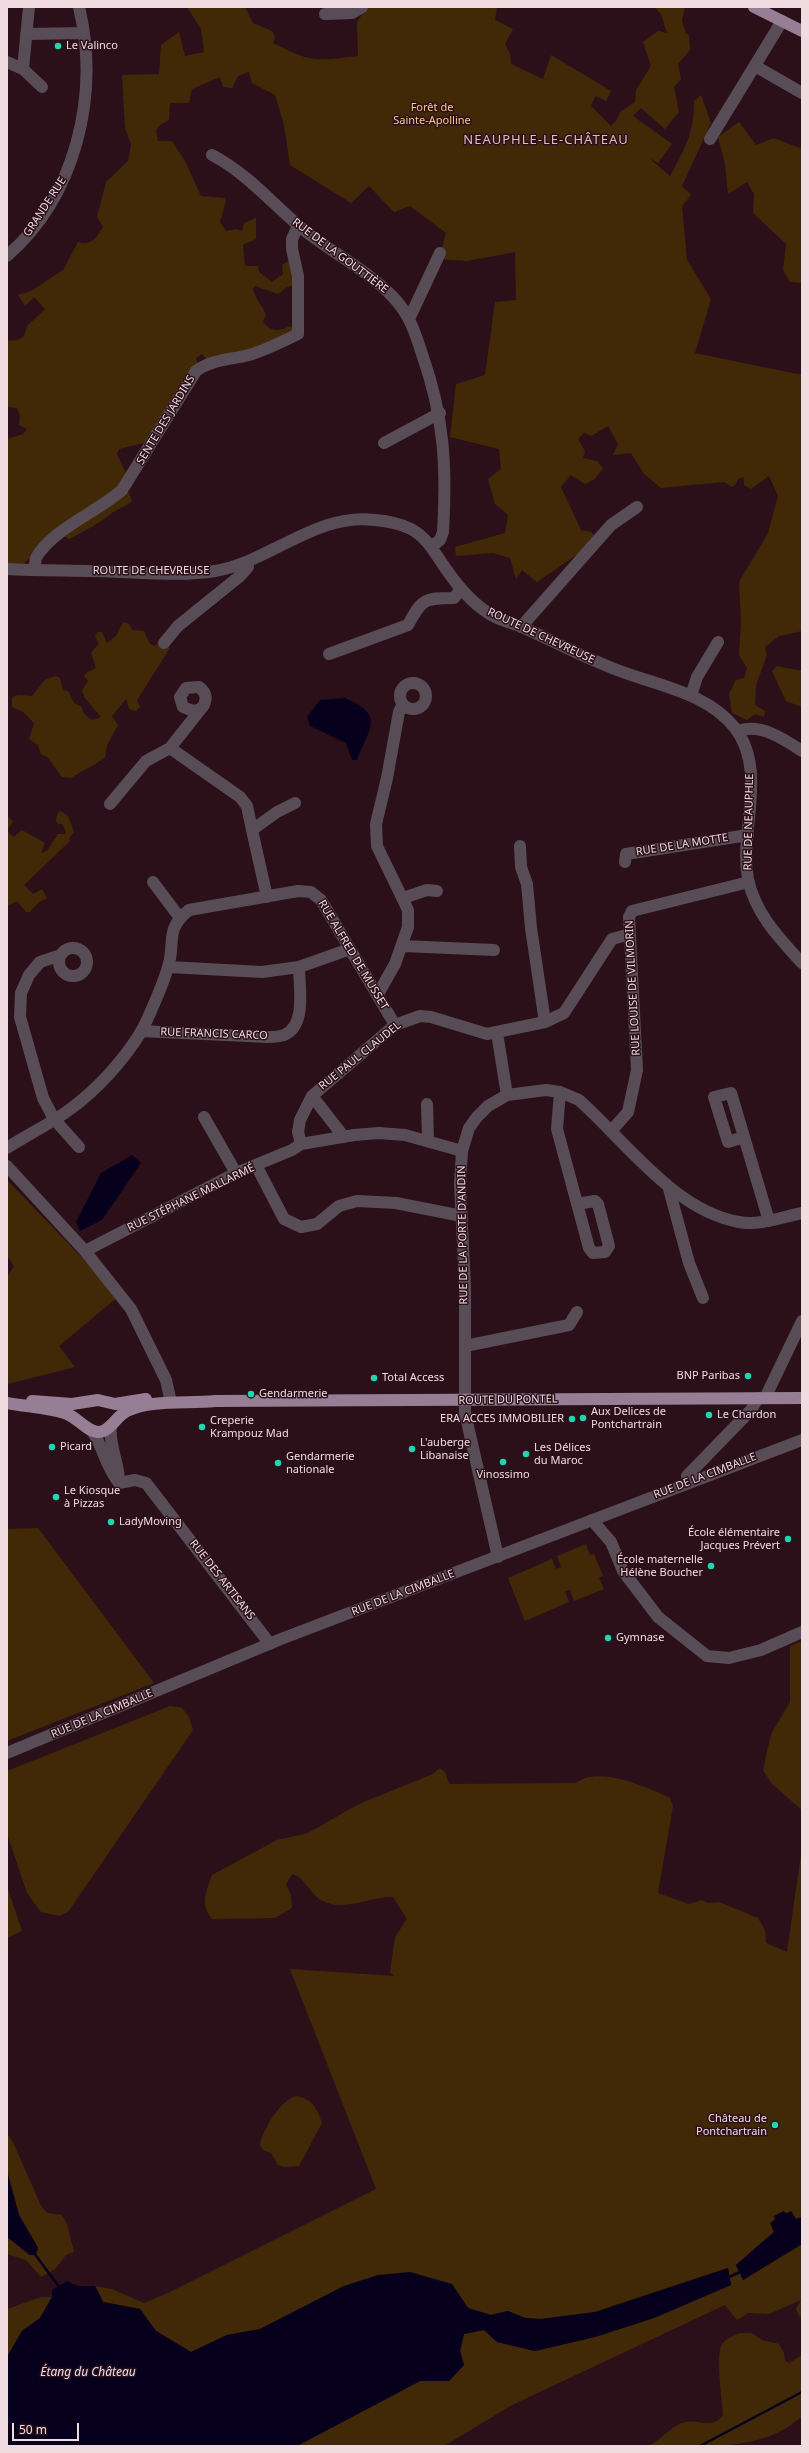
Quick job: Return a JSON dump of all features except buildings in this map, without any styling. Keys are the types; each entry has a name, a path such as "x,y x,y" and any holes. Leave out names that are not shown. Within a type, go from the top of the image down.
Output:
{"main road":[{"path":"754,7 802,31"},
{"name":"ROUTE DU PONTEL","path":"7,1403 37,1400 72,1404 105,1401 115,1404 140,1399 170,1398 215,1402"},
{"name":"ROUTE DU PONTEL","path":"7,1403 62,1412 88,1427 103,1431 126,1411 141,1406 215,1402 802,1398"},
{"path":"88,1427 82,1411 86,1405 93,1401"},
{"path":"105,1401 112,1408 112,1423"}],"street":[{"path":"23,69 29,7"},
{"name":"GRANDE RUE","path":"7,256 17,247 42,214 67,174 75,150 83,116 85,71 84,33 79,7"},
{"path":"325,14 352,13 362,7"},
{"path":"710,139 782,21"},
{"path":"26,34 84,33"},
{"path":"7,62 23,69 42,87"},
{"path":"755,66 802,93"},
{"name":"RUE DE LA GOUTTIÈRE","path":"212,155 232,167 298,226 392,296 410,318 432,382 440,413 445,472 443,532 440,540 431,547"},
{"name":"SENTE DES JARDINS","path":"35,570 36,558 54,538 107,504 122,490 196,371 207,363 254,353 298,334 298,276 292,249 292,239 298,226"},
{"path":"410,318 440,253"},
{"path":"384,443 440,413"},
{"path":"520,627 611,525 637,507"},
{"name":"ROUTE DE CHEVREUSE","path":"7,569 198,573 247,563 320,528 348,520 373,519 400,525 412,530 431,547 471,600 492,615 615,669 691,696 713,706 727,718 739,734"},
{"path":"164,643 178,626 240,576 248,567 247,563"},
{"path":"329,654 408,625 420,604 429,598 454,598 461,588"},
{"path":"691,696 697,676 718,642"},
{"path":"378,994 396,964 408,927 408,910 377,846 376,824 387,778 398,712 403,704"},
{"path":"110,804 146,761 170,748 201,709"},
{"path":"739,734 751,729 768,731 802,751"},
{"name":"RUE DE NEAUPHLE","path":"739,734 749,766 751,812 746,867 749,882 755,900 764,918 802,963"},
{"path":"170,748 240,797 247,806 267,897"},
{"path":"252,830 277,812 295,803"},
{"name":"RUE DE LA MOTTE","path":"625,862 626,854 748,835"},
{"path":"520,846 521,868 527,884 531,928 545,1022"},
{"path":"7,1148 54,1120 89,1094 141,1031 169,966 172,932 180,918 153,882"},
{"name":"RUE LOUISE DE VILMORIN","path":"612,1130 628,1112 637,1070 629,917 632,911 637,908 749,882"},
{"path":"403,898 427,890 437,891"},
{"name":"RUE ALFRED DE MUSSET","path":"180,918 189,910 298,891 311,892 321,900 395,1025"},
{"name":"RUE PAUL CLAUDEL","path":"301,1144 298,1132 300,1120 312,1096 395,1025 420,1016 431,1017 477,1032 497,1034 545,1022 564,1013 612,939 630,934"},
{"path":"403,946 494,950"},
{"path":"169,966 262,972 299,967 350,949"},
{"path":"61,955 40,962 29,974 22,993 20,1017 43,1098 54,1120 79,1147"},
{"name":"RUE FRANCIS CARCO","path":"141,1031 268,1037 284,1035 296,1023 299,1015 299,967"},
{"path":"497,1034 507,1095"},
{"name":"RUE DE LA PORTE D'ANDIN","path":"498,1557 465,1414 465,1346 460,1184 462,1151 469,1128 477,1117 488,1106 507,1095 531,1090 560,1092 579,1100 612,1130 669,1189 715,1216 740,1222 769,1221 802,1213"},
{"path":"560,1092 557,1129 576,1204"},
{"path":"312,1096 344,1137"},
{"path":"427,1104 428,1140"},
{"path":"204,1117 236,1173"},
{"name":"RUE STÉPHANE MALLARMÉ","path":"85,1251 236,1173 301,1144 379,1133 405,1134 462,1151"},
{"path":"744,1137 769,1221"},
{"path":"256,1165 284,1219 301,1227 317,1224 339,1206 357,1201 396,1204 462,1216"},
{"path":"7,1166 57,1223 85,1251 131,1309 166,1380 170,1398"},
{"path":"669,1189 689,1263 703,1298"},
{"path":"465,1346 568,1325 577,1312"},
{"path":"689,1481 687,1476 762,1398 802,1321"},
{"path":"112,1423 111,1435 120,1469 119,1484"},
{"path":"88,1427 99,1442 109,1471 119,1484"},
{"name":"RUE DE LA CIMBALLE","path":"7,1753 270,1644 498,1557 689,1481 802,1440"},
{"name":"RUE DES ARTISANS","path":"119,1484 135,1480 146,1482 270,1644"},
{"path":"592,1520 611,1542 623,1571 658,1617 707,1656 729,1658 761,1650 802,1632"}],"green space":[{"name":"Forêt de Sainte-Apolline","path":"187,7 245,7 253,23 272,31 275,37 273,43 286,50 306,57 314,59 332,59 358,56 357,22 367,7 497,7 495,20 513,29 505,44 510,54 511,64 543,79 551,55 611,91 606,101 595,96 591,106 611,126 616,121 621,111 635,102 636,90 651,66 643,42 658,31 667,33 661,14 654,7 685,7 682,21 686,34 689,35 690,50 678,64 681,79 674,87 679,112 665,129 641,108 633,116 672,144 658,163 649,158 670,176 688,140 694,113 694,101 701,95 711,123 682,186 691,195 682,206 687,260 711,299 695,353 802,375 802,631 779,636 765,647 767,655 756,685 755,705 765,711 764,717 755,714 747,720 732,713 729,694 736,680 744,678 747,668 739,655 741,623 739,582 768,533 778,496 769,476 751,489 744,485 744,477 738,479 736,484 732,487 724,482 661,488 644,474 631,453 613,455 618,444 608,426 591,436 584,433 578,439 585,451 583,458 597,461 603,468 595,479 585,484 571,475 561,487 581,530 591,532 595,536 582,551 537,582 522,570 516,579 510,558 493,553 456,556 455,547 505,533 508,515 495,504 488,479 501,469 499,449 450,437 456,384 485,375 495,302 516,300 515,252 467,261 439,259 446,233 410,206 394,212 369,186 351,203 290,165 284,125 275,95 252,83 249,72 238,76 232,88 223,87 220,77 192,89 189,103 170,103 169,120 160,125 156,130 158,141 172,141 185,161 201,196 224,198 226,201 220,222 226,231 236,229 242,231 244,223 256,218 256,239 243,245 245,266 258,266 259,272 272,282 283,274 282,265 292,259 295,285 287,287 278,294 255,286 253,289 266,315 263,322 269,328 279,330 290,326 296,331 269,345 207,360 202,354 196,358 198,364 144,443 119,449 117,454 132,486 128,491 132,501 92,527 69,539 58,533 23,564 7,564 7,439 23,434 27,429 19,425 20,416 17,408 7,407 7,341 18,340 24,336 27,326 45,309 34,297 25,306 18,295 31,291 63,270 78,242 90,242 96,238 103,227 97,217 106,182 128,161 131,144 125,128 122,75 159,74 161,45 179,32 185,56 204,52 201,29"},
{"path":"739,122 756,145 774,138 802,149 802,283 790,282 783,270 786,244 753,213 754,194 747,182 728,194 725,164 718,137"},
{"path":"123,622 129,624 132,630 144,631 150,644 155,646 160,641 170,648 137,700 140,707 136,711 129,709 126,699 112,716 118,725 107,745 105,758 71,778 62,777 47,757 41,754 38,745 29,739 34,723 23,712 12,707 12,697 18,695 32,696 45,680 55,676 60,678 63,690 68,691 74,703 82,707 83,712 87,716 93,720 101,717 84,697 82,690 88,681 84,676 87,672 96,668 91,653 99,644 95,636 98,632 102,632 107,643 116,636"},
{"path":"777,666 802,671 802,707 786,701 772,671"},
{"path":"61,811 68,816 74,832 69,838 70,841 24,885 33,894 42,889 47,898 39,902 30,912 26,912 17,901 7,906 7,831 14,837 22,830 45,843 41,853 47,851 58,834 66,834 63,824 58,824 56,821 58,812"},
{"path":"7,816 13,821 7,831"},
{"path":"7,1180 119,1296 59,1346 75,1367 7,1384 7,1277 14,1266 7,1256"},
{"path":"38,1528 154,1683 7,1741 7,1529"},
{"path":"586,1544 590,1555 594,1554 603,1576 599,1578 604,1589 574,1601 570,1590 565,1591 569,1602 525,1621 508,1578 552,1559 556,1569 561,1567 557,1556"},
{"path":"802,1641 802,1810 772,1784 763,1770 771,1734 790,1702 790,1646"},
{"path":"170,1706 182,1708 189,1717 193,1730 68,1912 59,1916 41,1912 27,1893 7,1834 7,1771"},
{"path":"440,1768 445,1772 449,1784 576,1783 585,1778 596,1776 623,1780 649,1788 670,1798 673,1806 658,1893 689,1904 702,1900 708,1903 719,1902 758,1918 765,1930 766,1943 787,1952 802,1847 802,2217 796,2219 784,2211 774,2216 774,2232 736,2265 743,2280 802,2244 802,2317 799,2316 796,2309 801,2300 769,2314 748,2313 737,2320 725,2305 512,2405 444,2446 297,2446 420,2381 449,2381 464,2365 460,2351 464,2334 484,2330 497,2342 535,2351 595,2337 654,2318 731,2285 728,2268 595,2312 541,2319 525,2318 508,2311 491,2315 468,2308 452,2284 344,2286 260,2329 227,2335 191,2352 156,2331 140,2309 103,2302 95,2286 112,2289 144,2303 168,2293 376,2189 290,1969 394,1976 390,1972 395,1937 407,1919 393,1897 384,1897 338,1905 329,1904 313,1894 301,1879 292,1874 286,1884 291,1895 292,1908 275,1918 212,1919 206,1908 205,1898 212,1875 277,1840 308,1833 359,1804 433,1774"},
{"path":"7,1886 22,1931 7,1938"},
{"path":"296,2096 307,2099 314,2105 322,2123 299,2166 284,2167 278,2165 271,2153 263,2150 260,2145 268,2124 278,2109"},
{"path":"7,2134 13,2142 41,2206 47,2213 62,2215 67,2224 74,2252 66,2255 55,2269 41,2277 26,2260 7,2254 7,2237 30,2255 38,2247 19,2215 7,2171"},
{"path":"41,2297 52,2297 40,2318 22,2331 7,2357 7,2309"},
{"path":"741,2333 752,2333 762,2340 779,2344 784,2353 785,2361 789,2363 802,2355 802,2416 786,2428 769,2436 750,2442 730,2445 689,2447 649,2446 676,2426 691,2421 706,2423 715,2422 723,2415 719,2370 721,2346 725,2341"}],"water":[{"path":"345,698 358,704 366,710 370,716 371,723 369,730 357,760 352,760 346,743 310,726 307,717 320,700"},
{"path":"132,1155 141,1163 102,1220 80,1231 76,1222 101,1173"},
{"path":"7,2171 19,2215 38,2248 36,2255 30,2255 7,2237"},
{"path":"784,2211 785,2214 791,2211 796,2219 802,2217 802,2244 743,2280 736,2265 774,2232 770,2223 776,2219 774,2216"},
{"name":"Étang du Château","path":"728,2268 731,2285 654,2318 595,2337 535,2351 497,2342 484,2330 464,2334 460,2351 464,2365 449,2381 420,2381 297,2446 7,2446 7,2357 22,2331 40,2318 52,2297 52,2290 67,2281 78,2286 95,2286 103,2302 140,2309 156,2331 191,2352 227,2335 260,2329 344,2286 378,2275 410,2272 452,2284 468,2308 491,2315 508,2311 525,2318 541,2319 595,2312"}],"waterway":[{"path":"34,2253 60,2288"},
{"path":"727,2278 742,2271"},
{"path":"700,2446 802,2392"}],"place":[{"name":"Le Valinco","path":"58,46"},
{"name":"BNP Paribas","path":"748,1376"},
{"name":"Total Access","path":"374,1378"},
{"name":"Gendarmerie","path":"251,1394"},
{"name":"Le Chardon","path":"709,1415"},
{"name":"Aux Delices de Pontchartrain","path":"583,1418"},
{"name":"ERA ACCES IMMOBILIER","path":"572,1419"},
{"name":"Creperie Krampouz Mad","path":"202,1427"},
{"name":"Picard","path":"52,1447"},
{"name":"L'auberge Libanaise","path":"412,1449"},
{"name":"Les Délices du Maroc","path":"526,1454"},
{"name":"Vinossimo","path":"503,1462"},
{"name":"Gendarmerie nationale","path":"278,1463"},
{"name":"Le Kiosque à Pizzas","path":"56,1497"},
{"name":"LadyMoving","path":"111,1522"},
{"name":"École élémentaire Jacques Prévert","path":"788,1539"},
{"name":"École maternelle Hélène Boucher","path":"711,1566"},
{"name":"Gymnase","path":"608,1638"},
{"name":"Château de Pontchartrain","path":"775,2125"}],"district":[{"name":"NEAUPHLE-LE-CHÂTEAU","path":"546,140"}]}
